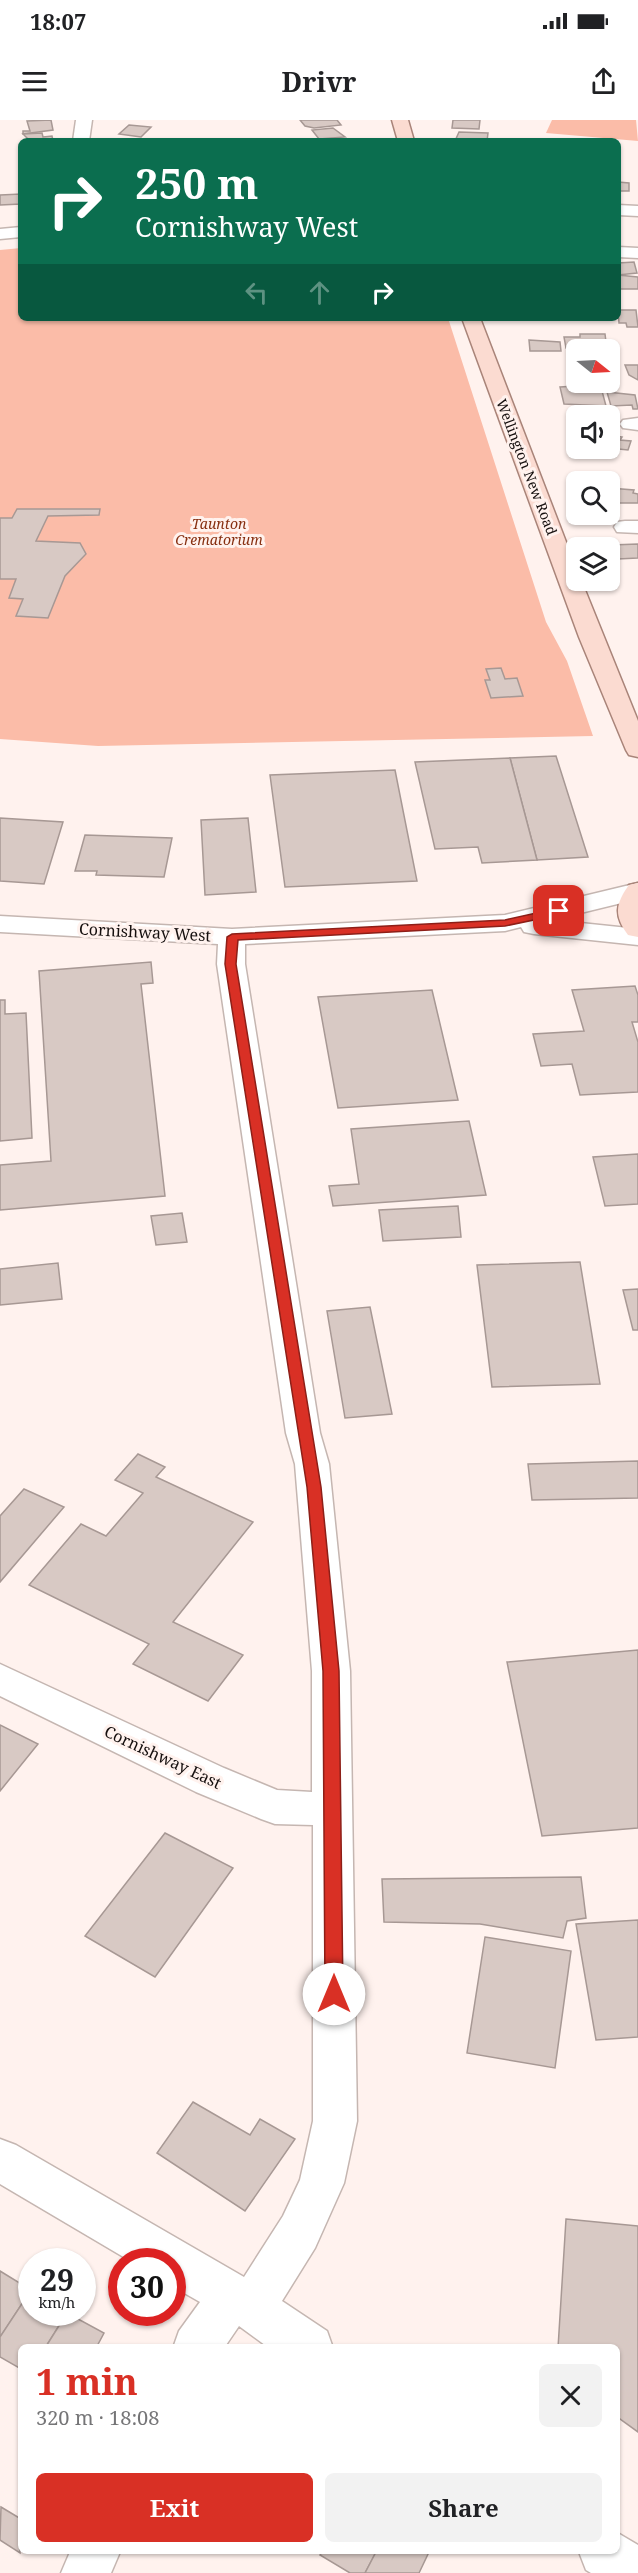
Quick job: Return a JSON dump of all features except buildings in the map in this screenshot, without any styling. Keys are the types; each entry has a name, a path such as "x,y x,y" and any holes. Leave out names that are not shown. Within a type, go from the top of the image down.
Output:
{"main road":[{"path":"400,120 405,138"},
{"name":"Wellington New Road","path":"472,321 591,637 638,750"},
{"path":"638,891 630,902 629,915 638,929"}],"street":[{"path":"80,138 84,120"},
{"path":"621,210 638,211"},
{"path":"0,234 18,232"},
{"path":"621,252 638,253"},
{"name":"Cornishway West","path":"505,923 638,891"},
{"name":"Cornishway West","path":"0,924 232,937 505,923 638,937"},
{"path":"200,2344 242,2302 299,2232 322,2183 335,2121 331,1671 312,1464 303,1433 231,964 232,937"},
{"name":"Cornishway East","path":"0,1679 210,1780 275,1807 333,1809"},
{"path":"0,2160 242,2302 304,2344"},
{"path":"86,2573 94,2554"},
{"path":"607,2554 635,2573"}],"green space":[{"path":"552,120 636,120 638,141 621,138 546,133"},
{"name":"Taunton Crematorium","path":"18,248 18,321 449,321 546,622 567,661 593,736 98,746 0,739 0,250"}],"route":[{"path":"334,1994 331,1671 312,1464 303,1433 231,964 232,937 505,923 559,911"}]}
